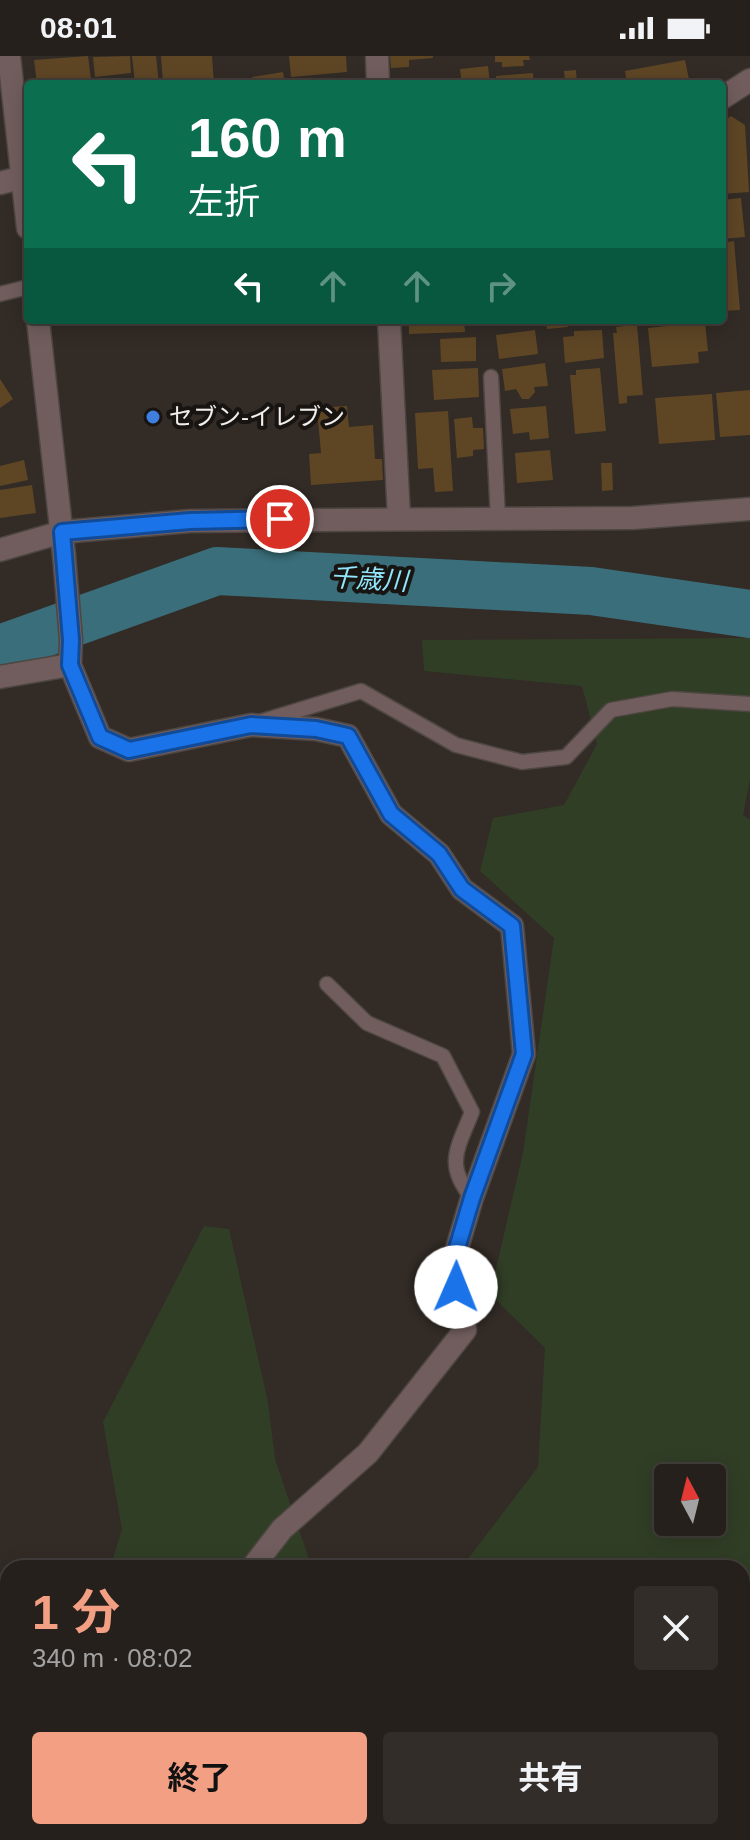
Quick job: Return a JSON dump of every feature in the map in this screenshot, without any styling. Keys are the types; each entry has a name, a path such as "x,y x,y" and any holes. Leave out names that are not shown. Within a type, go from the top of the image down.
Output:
{"street":[{"path":"9,56 24,168"},
{"path":"377,56 378,80"},
{"path":"726,95 750,80"},
{"path":"0,183 24,176"},
{"path":"38,324 63,544 71,640 70,665 100,737 129,750 251,725 316,729 348,736 391,814 439,854 462,889 512,926 524,1054 472,1198 452,1265 465,1330 368,1453 282,1529 258,1560"},
{"path":"389,324 399,518"},
{"path":"0,550 63,544 190,521 633,518 750,509"},
{"path":"0,677 70,665"}],"lane":[{"path":"0,294 24,288"},
{"path":"491,377 498,519"},
{"path":"251,725 361,691 456,745 522,762 566,757 611,710 672,699 750,704"},
{"path":"327,984 367,1023 443,1056 472,1112 453,1159 458,1181 472,1198"}],"green space":[{"path":"750,638 750,779 743,815 750,820 750,1560 467,1560 538,1467 545,1348 490,1294 523,1153 554,938 480,871 493,818 564,805 597,744 582,686 424,671 422,640"},
{"path":"204,1226 229,1229 268,1402 275,1459 309,1560 112,1560 122,1529 103,1422"}],"building":[{"path":"88,56 91,79 36,80 34,60"},
{"path":"130,56 131,73 95,77 93,57"},
{"path":"132,56 156,56 159,80 135,80"},
{"path":"161,56 212,56 214,80 163,80"},
{"path":"289,56 346,56 347,72 291,77"},
{"path":"390,56 433,58 409,60 409,67 391,68"},
{"path":"495,56 529,56 530,60 523,60 524,66 502,67 502,62 495,62"},
{"path":"685,60 689,80 626,80 625,71"},
{"path":"488,66 490,80 461,80 460,69"},
{"path":"576,70 577,80 565,80 564,71"},
{"path":"283,72 284,80 253,80 252,77"},
{"path":"533,73 534,80 496,80 496,76"},
{"path":"731,116 745,125 749,192 726,194 726,119"},
{"path":"741,198 745,237 726,239 726,200"},
{"path":"734,241 740,310 726,311 726,242"},
{"path":"409,324 464,324 465,332 409,334"},
{"path":"546,324 568,324 568,327 547,329"},
{"path":"705,324 708,351 698,352 699,363 652,367 648,328"},
{"path":"637,325 643,395 627,396 627,403 619,404 613,333 617,333 616,327"},
{"path":"535,330 538,354 499,359 496,335"},
{"path":"602,330 604,358 565,363 563,337 574,336 574,331"},
{"path":"476,337 476,361 441,362 440,339"},
{"path":"545,363 548,386 534,387 535,392 529,399 522,399 516,389 505,391 502,369"},
{"path":"478,368 479,397 434,400 432,370"},
{"path":"600,368 606,431 575,434 570,375 576,375 576,370"},
{"path":"0,379 13,399 0,408"},
{"path":"750,390 750,435 720,437 716,393"},
{"path":"712,394 715,440 659,444 655,398"},
{"path":"347,406 349,427 373,425 375,459 382,459 383,480 311,485 309,454 321,453 317,408"},
{"path":"546,406 549,438 530,440 529,432 513,434 510,409"},
{"path":"448,411 453,491 435,492 433,468 418,469 415,413"},
{"path":"472,417 473,428 483,428 484,449 473,450 473,456 457,458 454,419"},
{"path":"550,450 553,480 517,483 515,453"},
{"path":"24,460 28,480 0,486 0,466"},
{"path":"601,463 612,463 613,490 602,491"},
{"path":"32,485 36,513 0,518 0,490"}],"waterway":[{"name":"千歳川","path":"0,649 217,571 591,591 750,614"}],"place":[{"name":"セブン-イレブン","path":"153,417"}],"route":[{"path":"280,519 190,521 62,532 71,640 70,665 100,737 129,750 251,725 316,729 348,736 391,814 439,854 462,889 512,926 524,1054 472,1198 452,1265 456,1287"}]}
